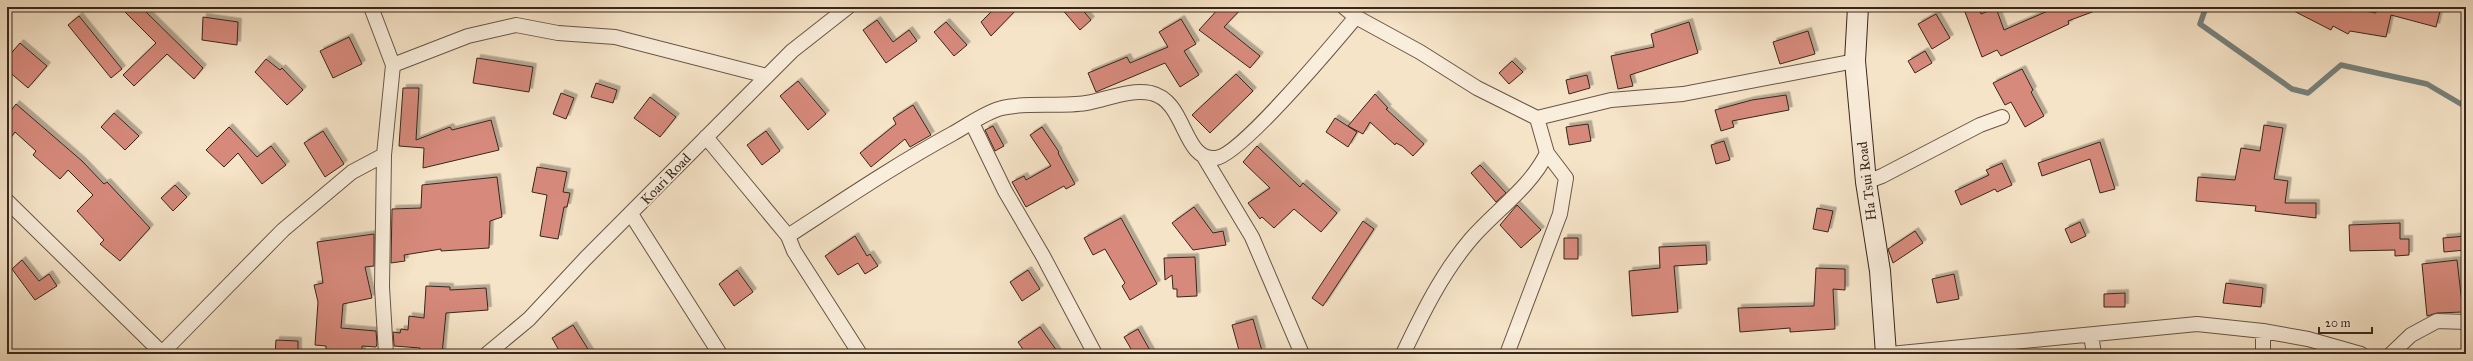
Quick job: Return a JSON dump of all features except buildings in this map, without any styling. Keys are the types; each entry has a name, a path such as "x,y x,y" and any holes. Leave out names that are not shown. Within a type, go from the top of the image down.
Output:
{"street":[{"path":"371,7 393,65 384,155 382,287 386,354"},
{"name":"Koari Road","path":"487,354 518,330 792,51 848,7"},
{"path":"1344,7 1356,17 1420,52 1476,88 1537,118 1611,100 1683,94 1855,61"},
{"name":"Ha Tsui Road","path":"1858,7 1855,61 1866,182 1880,271 1886,354"},
{"path":"1204,157 1217,158 1232,151 1252,133 1356,17"},
{"path":"393,65 468,36 516,26 558,33 615,37 767,76"},
{"path":"788,236 896,165 1001,108 1085,103 1138,91 1162,96 1172,106 1194,147 1204,157 1252,236 1301,346 1302,354"},
{"path":"1866,182 1882,176 1980,125 2002,117"},
{"path":"1507,354 1560,214 1566,178 1547,152 1537,118"},
{"path":"972,123 1005,191 1043,256 1095,354"},
{"path":"706,137 788,236 794,250 860,354"},
{"path":"1404,354 1429,300 1470,239 1511,199 1542,163 1547,152"},
{"path":"7,201 163,353 283,230 352,172 384,155"},
{"path":"631,214 720,354"},
{"path":"2391,354 2411,335 2437,321 2466,322"},
{"path":"1890,354 2197,324 2263,330 2308,339 2361,354"},
{"path":"2262,354 2263,330"},
{"path":"2092,335 2094,354"}],"waterway":[{"path":"2206,7 2200,24 2292,89 2308,93 2341,65 2427,84 2466,107"}]}
